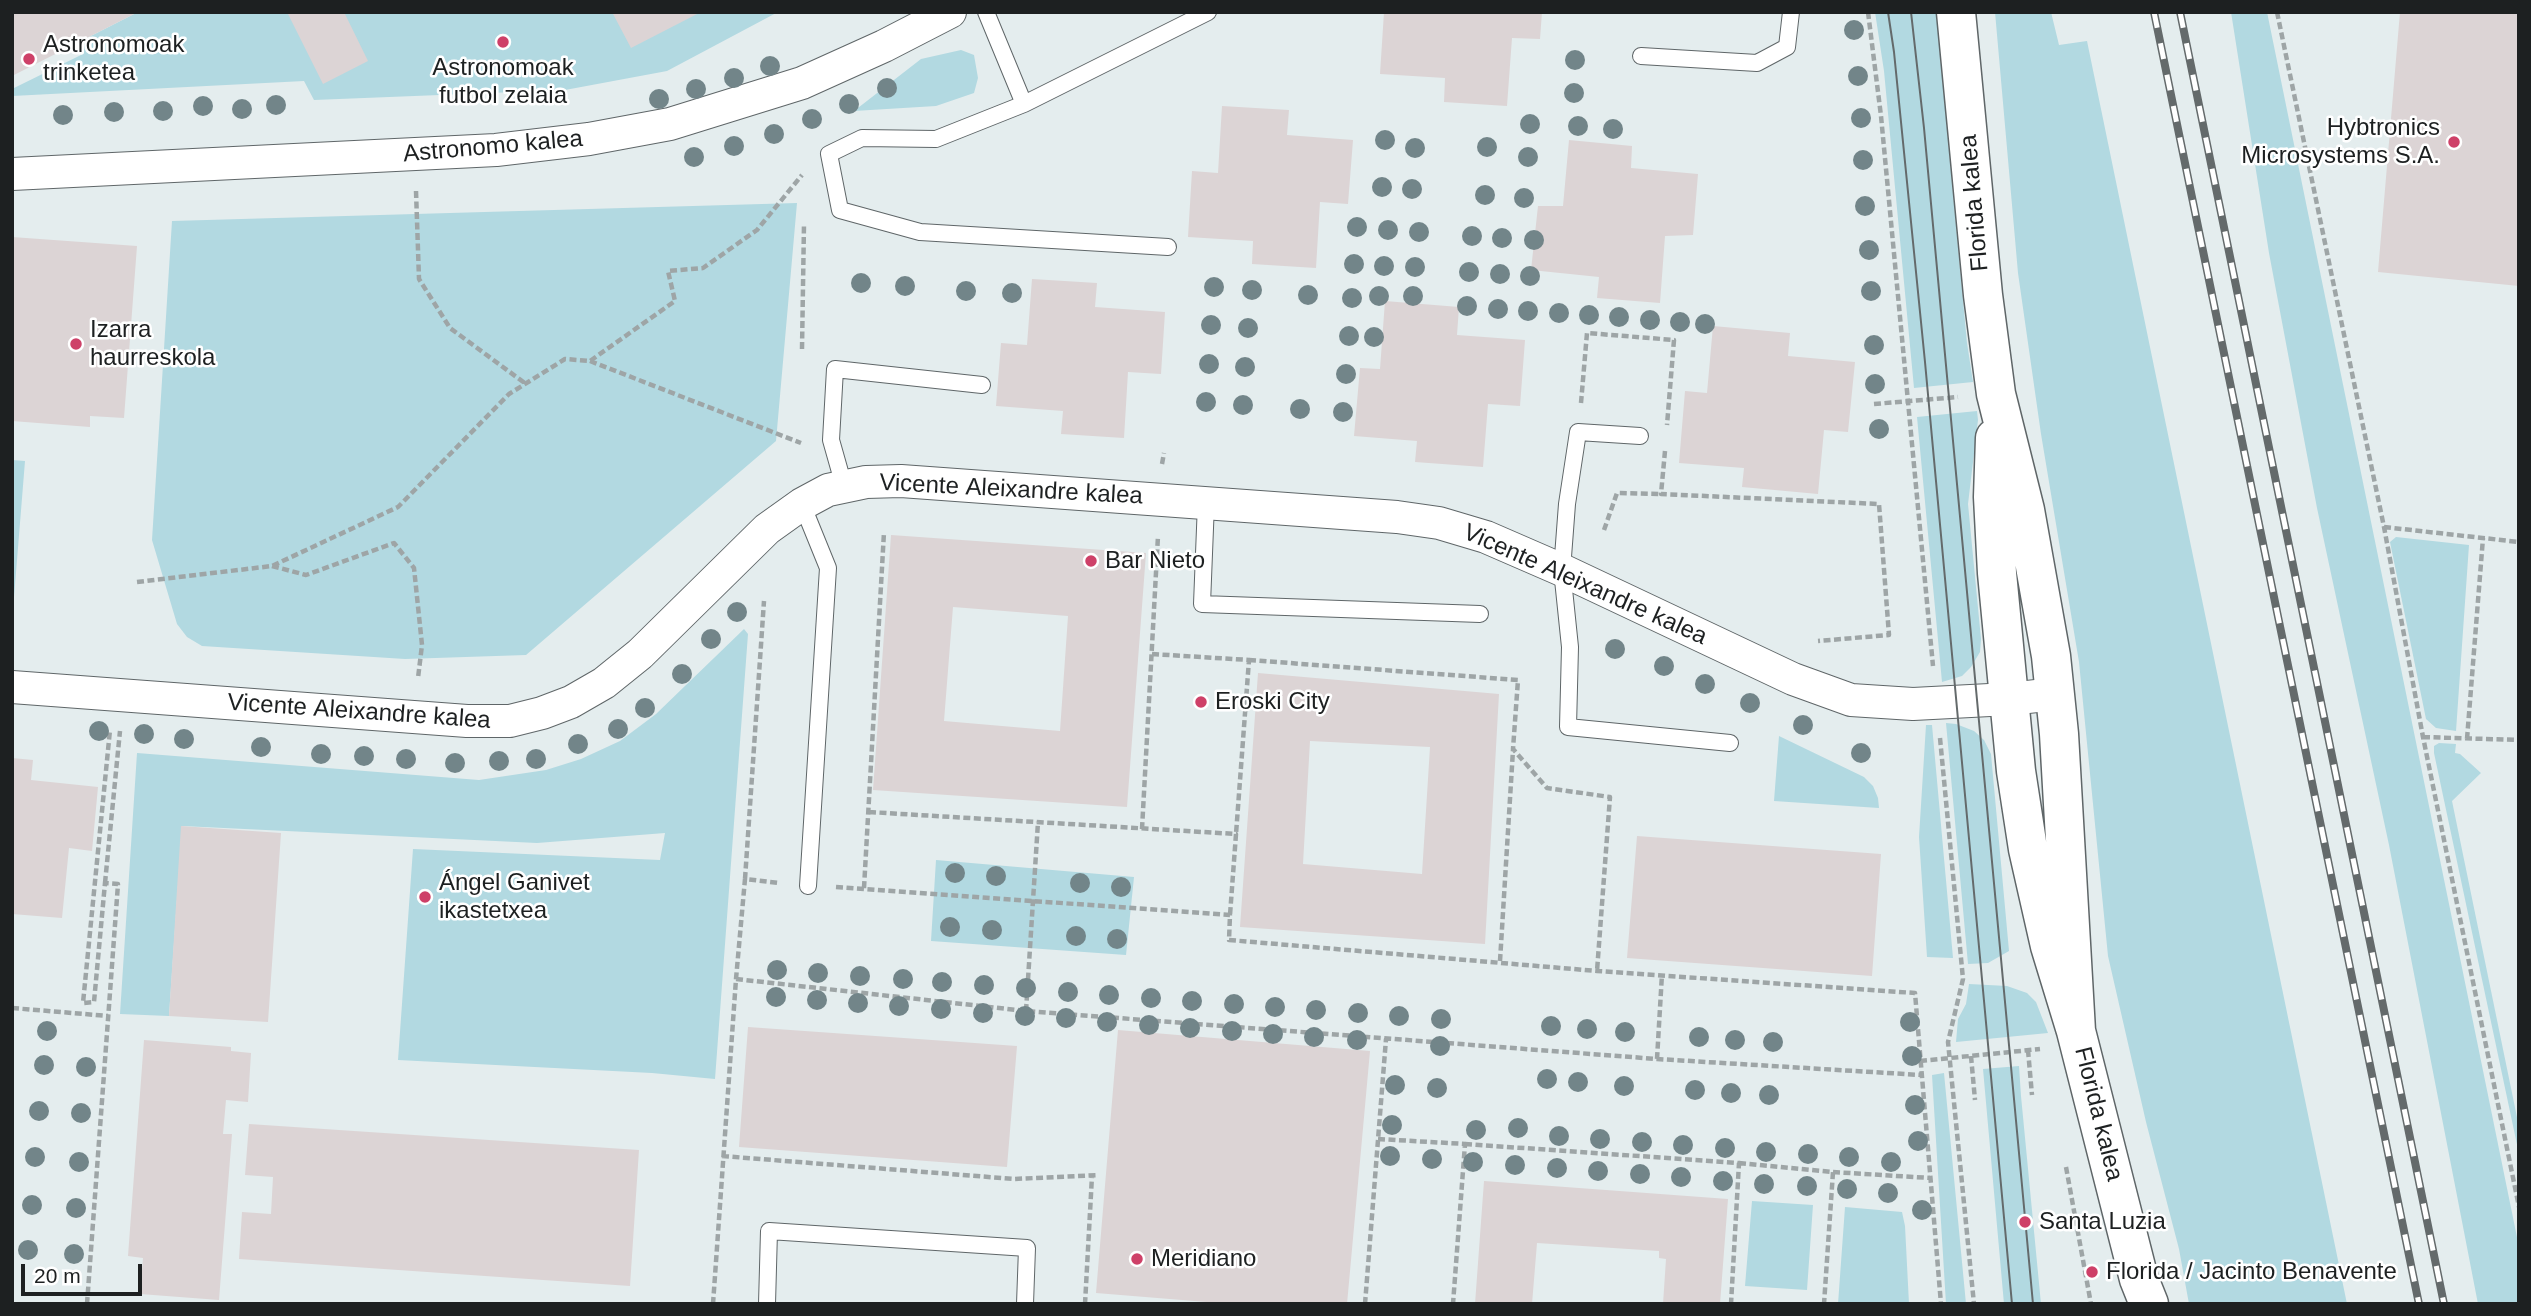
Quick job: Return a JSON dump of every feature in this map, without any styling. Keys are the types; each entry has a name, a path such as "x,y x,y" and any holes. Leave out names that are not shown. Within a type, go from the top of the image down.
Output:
{"main road":[{"name":"Florida kalea","path":"1956,12 1983,295 1996,394"},
{"path":"1996,394 2025,510 2054,694 2060,1040"},
{"path":"1996,394 1993,497 2016,771 2037,893 2050,946 2060,1040"},
{"name":"Florida kalea","path":"2060,1040 2143,1295"}],"street":[{"name":"Astronomo kalea","path":"12,174 415,155 496,150 589,139 670,124 802,83 884,46 950,12"},
{"name":"Vicente Aleixandre kalea","path":"12,687 455,720 510,720 542,713 571,702 604,683 640,654 767,529 803,504 828,490 844,486 901,481 1397,517 1439,523 1486,537 1816,689 1851,700 1913,704 2054,694"}],"lane":[{"path":"986,12 1024,104"},
{"path":"1168,247 920,232 840,210 830,154 862,138 936,138 1024,104 1208,12"},
{"path":"1641,56 1757,64 1787,47 1791,12"},
{"path":"844,486 831,440 835,369 982,385"},
{"path":"1640,436 1578,432 1567,504 1562,570 1570,647 1568,727 1730,743"},
{"path":"1206,503 1202,604 1480,614"},
{"path":"803,504 828,568 808,886"},
{"path":"767,1304 769,1231 1027,1248 1025,1304"}],"path":[{"path":"1868,12 1883,130 1963,979 1950,1027 1950,1058 1974,1304"},
{"path":"2277,12 2384,527 2423,737 2519,1207"},
{"path":"415,155 418,279 450,328 526,384"},
{"path":"590,361 675,301 668,271 703,268 757,230 802,175"},
{"path":"802,349 804,224"},
{"path":"1578,432 1587,333 1674,340 1667,430"},
{"path":"137,582 272,566 398,507 509,394 565,359 590,361 801,443"},
{"path":"1874,404 1996,394"},
{"path":"1661,494 1665,443"},
{"path":"1604,530 1617,493 1879,504 1889,635 1818,641"},
{"path":"1142,829 1158,499"},
{"path":"2384,527 2519,542"},
{"path":"864,888 884,532"},
{"path":"2467,738 2483,538"},
{"path":"272,566 306,575 394,543 414,568 422,645 418,678"},
{"path":"713,1304 764,601"},
{"path":"1152,654 1518,680 1500,961"},
{"path":"1249,660 1229,940 1597,971 1915,993 1941,1304"},
{"path":"118,695 94,1002 83,1003 118,695"},
{"path":"2423,737 2519,740"},
{"path":"1513,749 1547,788 1610,796 1597,971"},
{"path":"869,812 1236,834"},
{"path":"1026,1011 1038,822"},
{"path":"745,879 808,886 1230,915"},
{"path":"87,1304 118,884 105,883"},
{"path":"1657,1059 1662,974"},
{"path":"736,979 1026,1011 1657,1059 1921,1075"},
{"path":"12,1008 108,1016"},
{"path":"1365,1304 1386,1038"},
{"path":"1920,1061 2028,1050 2060,1040"},
{"path":"2028,1050 2032,1095"},
{"path":"1972,1056 1975,1100"},
{"path":"1378,1139 1930,1178"},
{"path":"1453,1304 1465,1144"},
{"path":"722,1156 1014,1179 1099,1175"},
{"path":"2064,1156 2091,1304"},
{"path":"1731,1304 1739,1163"},
{"path":"1824,1304 1833,1172"},
{"path":"1085,1304 1092,1176"}],"shaded area":[{"name":"Astronomoak futbol zelaia","path":"138,12 778,12 667,71 565,90 314,100 304,81 12,96 12,89 83,54 79,42"},
{"path":"1875,12 1936,12 1973,382 1914,388 1884,71"},
{"path":"1995,12 2051,12 2059,45 2087,41 2347,1304 2189,1304 2179,1249 2146,1122 2108,956 2079,662 2041,434 2018,273"},
{"path":"2231,12 2267,12 2519,1247 2519,1304 2478,1304 2389,845 2317,508 2269,253"},
{"path":"961,50 974,55 978,78 974,93 936,106 854,111 921,59"},
{"path":"797,203 776,441 526,655 405,659 202,646 187,637 177,624 152,540 172,221"},
{"path":"1977,411 1968,504 1980,652 1962,676 1942,682 1917,417"},
{"path":"12,460 25,461 12,622"},
{"path":"2396,537 2469,545 2456,731 2436,728 2426,719 2390,542"},
{"path":"744,629 748,634 715,1079 652,1073 398,1060 413,849 660,860 665,833 537,843 182,826 169,1016 120,1014 137,753 479,780 546,770 581,759 620,741 656,714"},
{"path":"1946,723 1974,731 1984,740 1991,754 2009,951 1988,963 1968,964"},
{"path":"1926,725 1932,725 1953,958 1927,957 1919,837"},
{"path":"1779,736 1864,777 1873,786 1879,808 1774,801"},
{"path":"2439,743 2456,744 2455,753 2460,754 2481,773 2452,801 2519,1127 2519,1154 2434,753 2434,746"},
{"path":"936,860 1134,877 1126,955 931,941"},
{"path":"1969,984 2007,986 2027,993 2036,1002 2048,1033 1956,1042 1958,1019 1966,1004"},
{"path":"2019,1066 2041,1304 2004,1304 1983,1069"},
{"path":"1944,1073 1966,1304 1946,1304 1932,1075"},
{"path":"1752,1201 1813,1205 1807,1290 1745,1286"},
{"path":"1845,1207 1902,1212 1909,1304 1838,1304"}],"building":[{"name":"Astronomoak trinketea","path":"12,12 138,12 12,76"},
{"path":"287,12 344,12 368,61 323,84"},
{"path":"612,12 701,12 631,48"},
{"path":"1384,12 1542,12 1540,39 1512,38 1507,106 1444,102 1445,78 1380,74"},
{"name":"Hybtronics Microsystems S.A.","path":"2400,12 2519,12 2519,286 2378,272"},
{"path":"1222,106 1289,110 1287,135 1353,140 1348,204 1320,202 1316,268 1252,264 1253,241 1188,237 1192,171 1218,173"},
{"path":"1569,140 1632,146 1631,168 1698,174 1693,235 1665,236 1660,303 1597,298 1599,277 1531,270 1538,206 1563,206"},
{"path":"12,237 137,246 124,418 90,416 90,427 12,421"},
{"path":"1032,279 1097,283 1095,307 1165,312 1161,374 1128,372 1124,438 1061,434 1063,411 996,406 1001,343 1027,345"},
{"path":"1385,301 1459,307 1457,335 1525,340 1520,406 1488,404 1483,467 1415,462 1417,441 1354,436 1360,368 1380,369"},
{"path":"1713,326 1790,333 1788,356 1855,362 1848,432 1824,430 1818,494 1742,487 1744,468 1679,463 1685,391 1707,393"},
{"path":"891,535 1146,553 1127,807 873,790","holes":["953,607 1068,616 1060,731 944,721"]},
{"path":"1258,673 1499,694 1485,944 1240,927","holes":["1310,741 1430,747 1422,874 1303,864"]},
{"path":"12,758 33,760 31,780 98,787 92,851 69,848 62,918 12,914"},
{"path":"181,826 281,833 268,1022 169,1016"},
{"path":"1637,836 1881,854 1872,976 1627,958"},
{"path":"748,1027 1017,1046 1007,1167 739,1147"},
{"path":"1118,1030 1370,1051 1347,1304 1231,1304 1096,1293"},
{"path":"144,1040 231,1047 231,1051 251,1053 248,1102 226,1100 223,1134 232,1134 219,1300 140,1294 143,1258 128,1256"},
{"path":"249,1124 639,1150 630,1286 239,1259 242,1212 271,1214 273,1177 245,1175"},
{"path":"1484,1181 1728,1199 1720,1304 1663,1304 1666,1259 1659,1258 1659,1251 1537,1243 1532,1304 1475,1304"}],"tram line":[{"path":"1888,12 1925,362 2012,1304"},
{"path":"1911,12 2033,1304"}],"railway":[{"path":"2154,12 2419,1304"},
{"path":"2180,12 2444,1304"}],"place":[{"name":"Astronomoak futbol zelaia","path":"503,42"},
{"name":"Astronomoak trinketea","path":"29,59"},
{"name":"Hybtronics Microsystems S.A.","path":"2454,142"},
{"name":"Izarra haurreskola","path":"76,344"},
{"name":"Bar Nieto","path":"1091,561"},
{"name":"Eroski City","path":"1201,702"},
{"name":"Ángel Ganivet ikastetxea","path":"425,897"},
{"name":"Santa Luzia","path":"2025,1222"},
{"name":"Meridiano","path":"1137,1259"},
{"name":"Florida / Jacinto Benavente","path":"2092,1272"}]}
